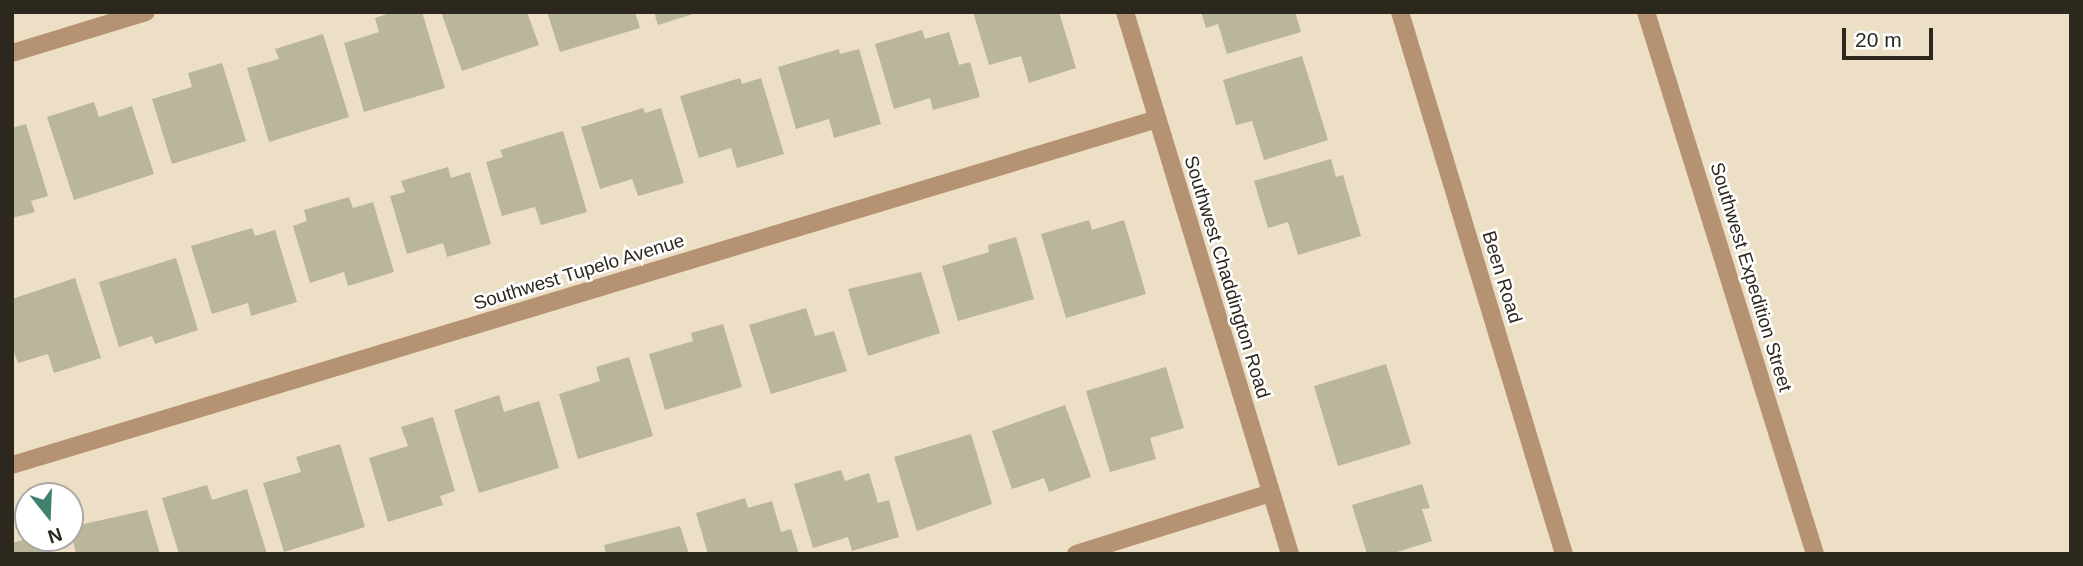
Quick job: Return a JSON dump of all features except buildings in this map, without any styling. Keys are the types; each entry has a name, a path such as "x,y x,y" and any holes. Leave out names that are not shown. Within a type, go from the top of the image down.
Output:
{"street":[{"path":"12,53 146,12"},
{"name":"Southwest Chaddington Road","path":"1125,12 1290,554"},
{"name":"Been Road","path":"1400,12 1564,554"},
{"name":"Southwest Expedition Street","path":"1646,12 1815,554"},
{"name":"Southwest Tupelo Avenue","path":"12,465 1157,119"},
{"path":"1076,554 1271,493"}]}
